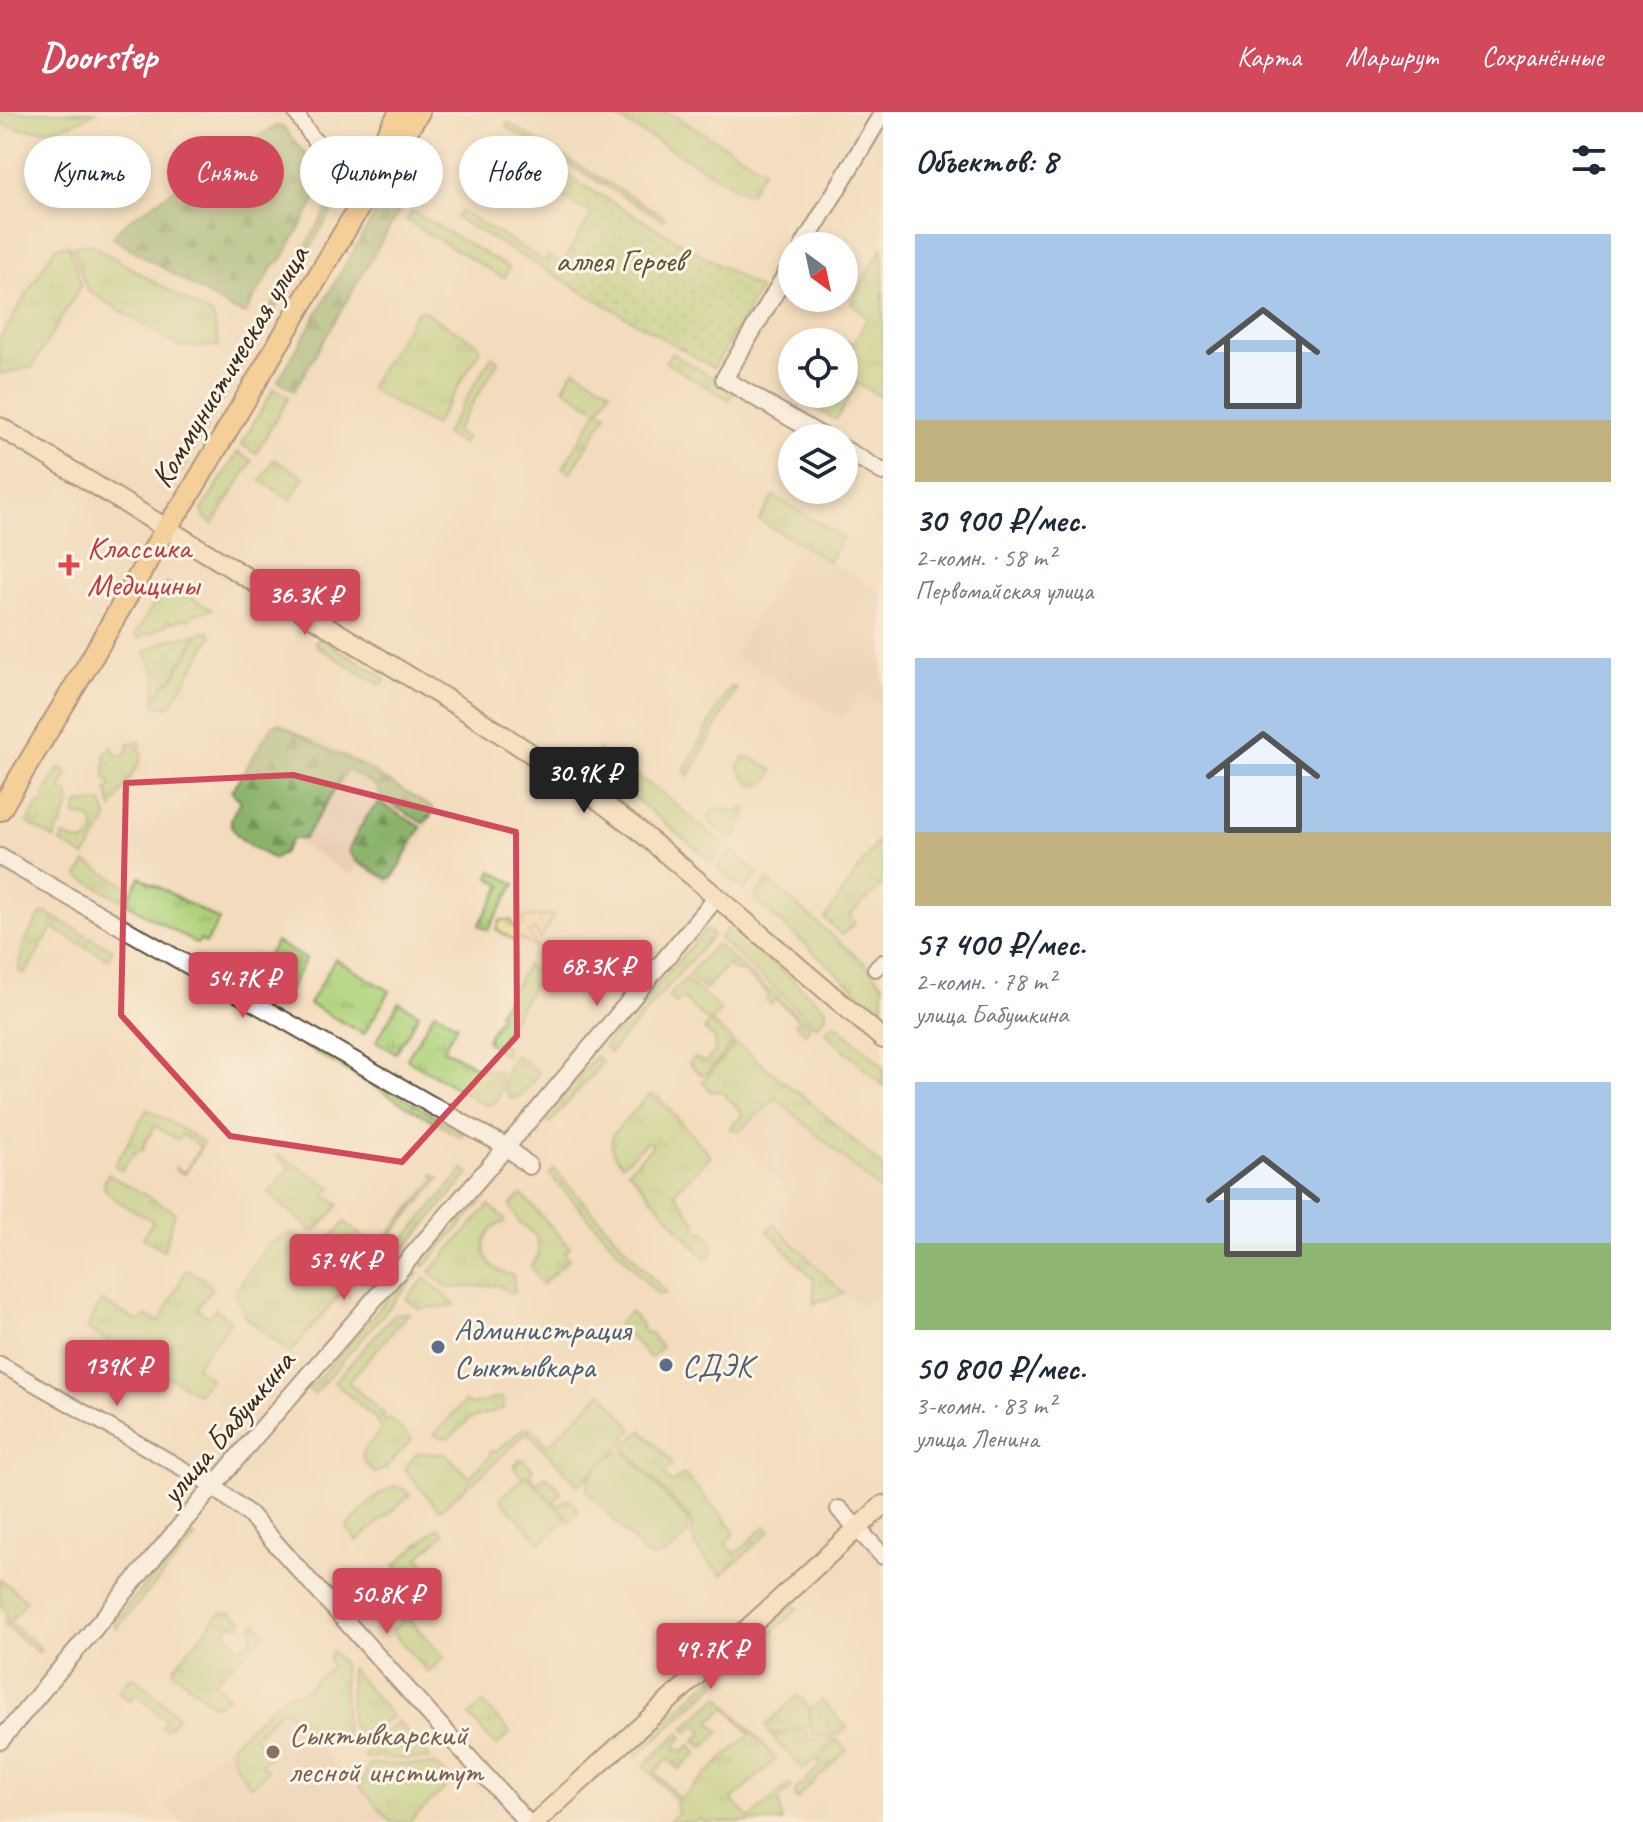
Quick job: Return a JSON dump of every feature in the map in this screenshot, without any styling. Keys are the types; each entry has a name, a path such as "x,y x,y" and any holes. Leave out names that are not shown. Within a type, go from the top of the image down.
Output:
{"main road":[{"name":"Коммунистическая улица","path":"389,136 400,112"},
{"name":"Коммунистическая улица","path":"401,136 419,112"},
{"name":"Коммунистическая улица","path":"0,810 166,528 186,500 352,208"},
{"path":"0,427 466,711 573,781 637,829 883,1039"},
{"path":"536,1822 883,1505"}],"street":[{"path":"295,112 311,136"},
{"path":"811,232 883,112"},
{"path":"778,288 724,379 801,424"},
{"path":"858,457 883,472"},
{"path":"0,857 506,1146 529,1166"},
{"name":"улица Бабушкина","path":"0,1741 213,1486 717,897"},
{"path":"0,1364 213,1486 250,1515 527,1822"},
{"path":"839,1509 883,1556"}],"highlighted area":[{"path":"293,775 516,832 517,1036 402,1162 230,1136 121,1015 126,783"}],"shaded area":[{"path":"799,545 883,592 883,706 861,692 843,719 733,656"},
{"path":"313,735 438,809 391,885 357,865 351,875 262,821"},
{"path":"776,1097 883,1192 883,1293 862,1309 769,1213 789,1194 738,1138 745,1126"},
{"name":"Сыктывкарский лесной институт","path":"276,1700 389,1822 181,1822 165,1804"}],"green space":[{"path":"0,112 96,112 61,127 37,130 0,123"},
{"path":"607,112 668,112 764,169 747,194"},
{"path":"508,123 530,136 521,136 506,127"},
{"path":"276,126 284,128 300,148 300,208 311,208 245,314 231,309 113,238 134,216 151,208 151,205 167,194 167,208 284,208 284,136 260,136"},
{"path":"568,159 665,217 663,220 568,164"},
{"name":"аллея Героев","path":"568,176 760,289 714,368 456,218 460,211 545,261 548,256 562,264 592,214 568,200"},
{"path":"328,208 333,208 180,473 179,468"},
{"path":"378,208 401,208 294,391 278,381"},
{"path":"412,211 509,268 504,278 407,221"},
{"path":"90,244 213,316 219,346 180,347 87,290 73,246"},
{"path":"69,245 81,285 32,367 0,374 0,338 55,248"},
{"path":"883,247 883,398 858,383 858,335 867,319 858,309 858,289"},
{"path":"417,311 423,311 478,344 481,349 434,426 370,386"},
{"path":"671,353 735,390 729,400 665,362"},
{"path":"492,356 499,361 455,432 466,438 462,444 445,434"},
{"path":"574,369 610,390 599,410 607,414 571,472 563,468 598,410 563,388"},
{"path":"274,388 289,397 256,453 241,445"},
{"path":"816,408 843,408 836,420"},
{"path":"238,452 252,461 213,524 205,518 202,510"},
{"path":"274,459 304,477 291,499 261,481"},
{"path":"774,496 778,498 778,504 787,504 843,537 829,561 759,520"},
{"path":"168,583 211,609 193,615 189,620 185,618 172,623 168,620 166,625 138,639 136,633"},
{"path":"203,632 212,636 171,705 156,707 155,699 163,686 174,677 179,665 193,649 198,634"},
{"path":"196,634 183,662 178,664 175,674 155,697 156,675 145,652 167,640"},
{"path":"321,638 382,676 385,681 378,684 318,647 315,641"},
{"path":"732,687 737,688 689,776 684,771"},
{"path":"278,723 356,762 434,809 430,817 423,823 381,796 376,786 349,771 304,839 292,839 283,853 273,859 253,848 239,837 231,825 241,801 231,791 273,725"},
{"path":"140,742 141,760 112,808 107,789 111,783 105,779 105,753 113,747 115,755 124,756 128,743"},
{"path":"597,749 658,790 725,846 712,862 613,780"},
{"path":"744,757 774,771 764,784 755,786 742,774 738,767"},
{"path":"63,769 67,776 61,787 68,792 70,806 55,839 27,823 39,803 46,801 44,795 58,770"},
{"path":"101,802 107,820 85,857 60,842 64,836 82,843 89,839 94,833 94,826 90,818 75,815 78,804"},
{"path":"380,803 421,827 393,877 388,879 357,862 348,851 366,818"},
{"path":"714,808 747,809 733,840 708,821"},
{"path":"881,836 883,884 849,916 855,923 842,935 825,919"},
{"path":"732,851 758,874 744,890 718,868"},
{"path":"86,862 129,887 121,900 78,876"},
{"path":"492,871 515,884 488,930 479,925 502,886 489,877"},
{"path":"140,877 219,920 206,943 200,940 197,944 125,903"},
{"path":"768,881 864,963 883,984 883,1014 753,898"},
{"path":"45,912 113,950 108,959 52,928 25,974 19,971 23,945 40,915"},
{"path":"730,926 826,1009 826,1016 818,1025 719,939"},
{"path":"706,929 713,935 610,1053 606,1044"},
{"path":"276,942 306,959 289,990 258,972"},
{"path":"717,945 810,1026 805,1033 795,1024 799,1020 775,999 771,1004 766,999 769,994 739,969 736,972 727,965 705,990 688,975"},
{"path":"335,959 390,991 364,1034 309,1004"},
{"path":"527,965 540,974 500,1040 506,1047 505,1055 486,1041 501,1015 498,1013"},
{"path":"685,979 721,1010 712,1020 714,1025 734,1042 702,1075 689,1063 694,1058 706,1062 716,1050 716,1040 704,1029 709,1022 682,998 676,1004 668,997"},
{"path":"399,1002 419,1014 396,1053 376,1042"},
{"path":"435,1011 457,1025 443,1049 480,1069 500,1073 501,1089 495,1102 485,1105 407,1059"},
{"path":"837,1025 883,1066 883,1086 827,1034 830,1026"},
{"path":"289,1031 464,1133 461,1137 283,1034"},
{"path":"735,1045 800,1093 883,1167 883,1192 776,1098 740,1130 732,1130 730,1128 742,1115 740,1110 721,1091 712,1092 702,1082"},
{"path":"515,1054 539,1073 522,1093 510,1098 504,1081"},
{"path":"596,1056 603,1062 550,1123 544,1118 549,1110"},
{"path":"649,1095 658,1097 711,1156 674,1192 697,1224 695,1226 701,1233 704,1231 711,1241 710,1258 703,1256 628,1170 652,1144 647,1142 623,1164 613,1151 613,1134"},
{"path":"147,1109 202,1141 203,1144 185,1174 175,1170 175,1167 185,1172 200,1146 182,1135 178,1140 155,1126 142,1147 145,1149 134,1153 122,1170 115,1165"},
{"path":"276,1155 332,1187 325,1195 339,1205 317,1231 311,1230 268,1193 290,1168"},
{"path":"464,1169 469,1174 374,1285 368,1282"},
{"path":"554,1169 666,1293 658,1295 549,1174"},
{"path":"108,1174 175,1212 164,1250 143,1238 153,1221 106,1190 104,1183"},
{"path":"434,1174 440,1179 359,1272 326,1243 345,1222 376,1248 436,1179 432,1176"},
{"path":"490,1183 495,1187 424,1267 421,1260"},
{"path":"522,1195 570,1247 564,1253 569,1259 542,1285 531,1266 539,1253 537,1238 519,1222 510,1205"},
{"path":"489,1205 505,1222 488,1234 485,1251 493,1266 513,1275 515,1293 499,1285 445,1286 430,1272"},
{"path":"774,1224 844,1294 814,1304 814,1280 767,1230"},
{"path":"293,1233 309,1246 317,1245 354,1278 290,1353 246,1317 234,1293 266,1247"},
{"path":"186,1270 203,1278 212,1288 197,1309 209,1317 215,1309 231,1321 196,1366 210,1378 198,1394 87,1329 102,1301 137,1321 147,1316 160,1322"},
{"path":"410,1273 419,1273 314,1394 309,1390"},
{"path":"425,1278 455,1305 419,1309 406,1299"},
{"path":"630,1312 646,1334 649,1332 662,1347 650,1358 618,1323"},
{"path":"409,1313 348,1382 384,1414 382,1417 386,1421 389,1418 412,1439 385,1469 375,1473 364,1462 362,1453 382,1428 334,1382 394,1314"},
{"path":"602,1392 632,1428 624,1438 628,1442 642,1430 671,1461 672,1465 663,1473 672,1483 685,1475 732,1527 734,1533 725,1543 735,1554 766,1526 770,1531 722,1575 697,1549 690,1519 622,1445 578,1485 527,1432 473,1483 438,1509 404,1468 418,1453 446,1454 469,1477 490,1457 490,1451 496,1452 525,1427 529,1427 548,1445"},
{"path":"501,1397 504,1408 470,1419 449,1438 434,1435 464,1402 472,1405"},
{"path":"619,1452 631,1457 688,1520 688,1533 663,1555 651,1557 645,1554 587,1491 589,1479 597,1468"},
{"path":"521,1459 533,1469 530,1475 537,1483 548,1477 561,1491 554,1501 558,1505 569,1499 578,1509 569,1521 527,1475 523,1477 515,1469"},
{"path":"526,1475 567,1518 541,1543 500,1499"},
{"path":"394,1486 410,1495 357,1541 348,1525 378,1495"},
{"path":"439,1528 444,1534 419,1557 429,1569 409,1585 394,1566"},
{"path":"189,1534 195,1538 116,1629 113,1622"},
{"path":"0,1579 27,1601 9,1622 41,1649 38,1653 5,1625 7,1613 0,1604"},
{"path":"794,1604 798,1609 636,1757 637,1746"},
{"path":"224,1612 244,1621 239,1626 233,1624 225,1631 241,1648 254,1636 251,1628 256,1623 266,1634 214,1681 228,1697 217,1705 173,1671 219,1614"},
{"path":"407,1617 444,1658 428,1672 391,1631"},
{"path":"332,1651 343,1664 346,1742 339,1744 331,1736 320,1745 284,1708 253,1736 270,1756 261,1764 268,1771 251,1786 234,1760 233,1742 288,1692 302,1693 331,1667 329,1658"},
{"path":"350,1668 392,1716 356,1745 351,1732 354,1732 355,1726 351,1726"},
{"path":"134,1677 176,1714 177,1718 166,1730 161,1726 166,1720 136,1694 129,1701 118,1691"},
{"path":"798,1695 809,1707 808,1727 770,1734 766,1725"},
{"path":"719,1696 776,1759 732,1800 750,1819 788,1784 791,1788 779,1799 782,1822 703,1822 699,1819 694,1822 668,1822 679,1812 675,1807 677,1802 644,1765 679,1733 683,1737 676,1744 676,1749 683,1751 690,1745 697,1753 679,1770 669,1759 655,1772 680,1799 750,1734 726,1707 710,1721 720,1732 703,1748 695,1740 702,1734 701,1727 695,1725 688,1732 684,1728"},
{"path":"822,1700 847,1728 839,1735 812,1735 811,1710"},
{"path":"483,1703 510,1733 496,1746 469,1716"},
{"path":"397,1721 431,1759 382,1759 382,1755 367,1758 364,1755"},
{"path":"807,1731 811,1739 836,1739 803,1769 772,1737"},
{"path":"838,1741 847,1750 796,1799 795,1791 821,1765 817,1761"},
{"path":"370,1764 436,1765 452,1782 409,1822 391,1822 359,1786"}],"sand":[{"path":"554,915 540,939 534,929 529,932 535,947 518,937 515,941 496,929 501,920 511,920 516,928 524,918"}],"place":[{"name":"Классика Медицины","path":"69,565"},
{"name":"Администрация Сыктывкара","path":"438,1347"},
{"name":"СДЭК","path":"666,1365"},
{"name":"Сыктывкарский лесной институт","path":"273,1752"}]}
